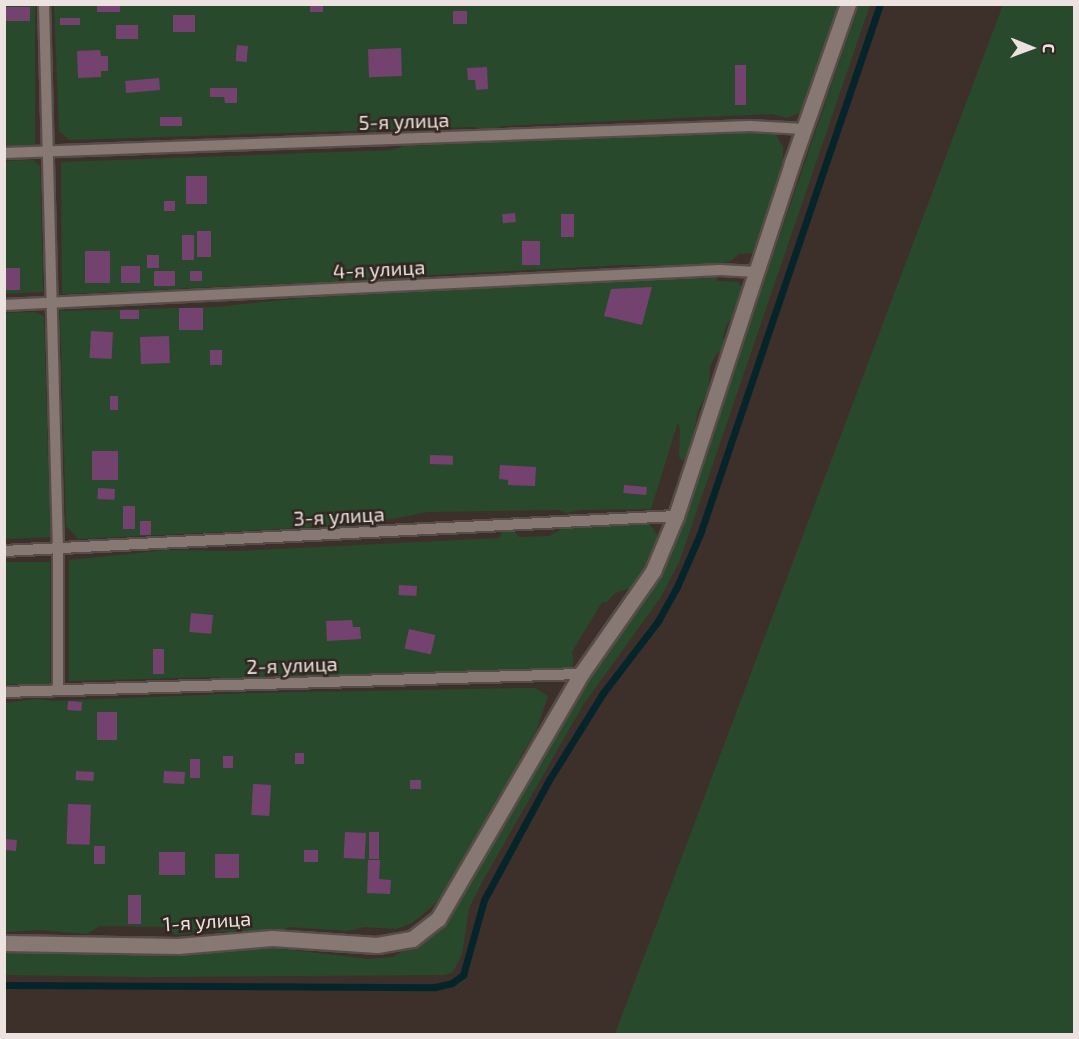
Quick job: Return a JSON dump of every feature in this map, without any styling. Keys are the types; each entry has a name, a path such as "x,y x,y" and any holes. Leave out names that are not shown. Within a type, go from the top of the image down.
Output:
{"street":[{"path":"581,674 653,571 676,516 804,129 848,4"},
{"name":"1-я улица","path":"4,943 178,946 290,938 377,945 412,939 438,919 581,674"}],"lane":[{"path":"44,4 46,153 58,548 58,690"},
{"name":"5-я улица","path":"4,153 750,126 804,129"},
{"name":"4-я улица","path":"4,305 720,270 756,272"},
{"name":"3-я улица","path":"4,551 676,516"},
{"name":"2-я улица","path":"4,692 581,674"}],"green space":[{"path":"4,5 35,5 35,145 4,145"},
{"path":"54,5 845,5 808,102 801,112 787,118 772,114 502,126 492,130 473,127 69,140 59,131"},
{"path":"859,5 870,5 680,560 661,597 583,705 481,884 469,908 462,954 453,972 444,975 146,977 5,975 5,951 163,952 263,947 370,959 393,957 441,927 574,701 657,579 672,549"},
{"path":"1003,5 1074,5 1074,1034 615,1034"},
{"path":"734,131 775,133 783,147 783,169 760,245 752,253 739,254 731,261 711,266 624,265 410,278 62,294 61,162 392,150 404,146 572,139 605,134"},
{"path":"33,160 40,166 43,292 5,294 5,161"},
{"path":"718,275 716,281 738,282 743,289 738,308 726,326 723,337 726,346 715,356 710,366 709,390 698,410 690,453 683,461 679,457 678,422 651,509 581,510 567,513 560,510 428,512 360,525 78,539 66,526 60,311 215,307 304,298"},
{"path":"34,312 44,316 48,457 53,463 54,523 50,526 50,537 5,539 5,313"},
{"path":"637,519 651,526 658,536 657,546 631,588 615,593 607,602 602,602 572,652 574,662 569,673 528,674 525,669 306,676 299,679 277,676 267,679 228,680 218,677 69,681 69,560 168,550 239,551 499,538 503,530 513,529 519,537 549,536 569,525"},
{"path":"5,562 50,562 50,684 5,684"},
{"path":"535,688 548,696 536,732 520,757 521,767 454,880 432,907 412,923 397,929 364,927 348,931 288,927 277,933 208,931 176,935 165,927 100,926 87,934 40,930 5,932 5,703 38,699 53,701 251,693"}],"building":[{"path":"97,4 120,4 120,12 97,12"},
{"path":"310,4 323,4 323,12 310,12"},
{"path":"5,7 30,7 30,21 5,21"},
{"path":"453,11 467,11 467,24 453,24"},
{"path":"173,15 195,15 195,32 173,32"},
{"path":"60,18 80,18 80,25 60,25"},
{"path":"116,25 138,25 138,39 116,39"},
{"path":"237,45 248,46 247,62 236,61"},
{"path":"401,48 402,76 369,77 368,49"},
{"path":"100,50 101,56 108,56 108,71 101,71 101,77 78,78 77,51"},
{"path":"735,65 746,65 746,105 735,105"},
{"path":"487,67 488,89 476,90 475,80 468,80 467,68"},
{"path":"159,78 160,90 126,93 125,81"},
{"path":"210,88 237,88 237,103 225,103 224,97 210,97"},
{"path":"160,117 182,117 182,126 160,126"},
{"path":"186,176 207,176 207,204 186,204"},
{"path":"164,201 175,201 175,211 164,211"},
{"path":"515,213 516,222 503,223 502,214"},
{"path":"561,214 574,214 574,237 561,237"},
{"path":"197,231 211,231 211,257 197,257"},
{"path":"182,235 194,235 194,260 182,260"},
{"path":"522,241 540,241 540,265 522,265"},
{"path":"85,251 110,251 110,283 85,283"},
{"path":"147,255 159,255 159,268 147,268"},
{"path":"121,266 140,266 140,283 121,283"},
{"path":"4,268 20,268 20,290 4,290"},
{"path":"154,271 175,271 175,286 154,286"},
{"path":"190,271 202,271 202,281 190,281"},
{"path":"652,287 642,325 604,316 611,289"},
{"path":"179,308 203,308 203,330 179,330"},
{"path":"120,310 139,310 139,319 120,319"},
{"path":"91,331 113,332 112,359 90,358"},
{"path":"169,336 170,363 141,364 140,337"},
{"path":"210,350 222,350 222,365 210,365"},
{"path":"110,396 118,396 118,410 110,410"},
{"path":"92,451 118,451 118,480 92,480"},
{"path":"430,455 453,456 453,465 430,464"},
{"path":"500,465 536,467 535,486 508,485 508,480 499,479"},
{"path":"624,485 647,487 646,495 623,493"},
{"path":"98,488 115,489 114,500 97,499"},
{"path":"123,506 135,506 135,529 123,529"},
{"path":"140,521 151,521 151,535 140,535"},
{"path":"399,585 417,586 416,596 398,595"},
{"path":"191,613 213,615 211,634 189,632"},
{"path":"352,620 353,627 360,627 361,639 327,641 326,621"},
{"path":"409,629 435,635 431,655 405,648"},
{"path":"153,649 164,649 164,674 153,674"},
{"path":"68,701 82,702 81,711 67,710"},
{"path":"97,712 117,712 117,740 97,740"},
{"path":"295,753 304,753 304,764 295,764"},
{"path":"223,756 233,756 233,768 223,768"},
{"path":"190,759 200,759 200,778 190,778"},
{"path":"76,771 94,772 94,781 76,780"},
{"path":"164,771 185,772 184,784 163,783"},
{"path":"410,780 421,780 421,789 410,789"},
{"path":"253,784 271,785 269,816 251,815"},
{"path":"68,804 91,805 90,845 67,844"},
{"path":"345,832 366,833 365,859 344,858"},
{"path":"369,832 379,832 379,859 369,859"},
{"path":"5,839 17,840 16,851 4,850"},
{"path":"94,846 105,846 105,864 94,864"},
{"path":"304,850 318,850 318,862 304,862"},
{"path":"159,852 185,852 185,875 159,875"},
{"path":"215,854 239,854 239,878 215,878"},
{"path":"368,860 380,860 379,879 391,880 390,894 367,893"},
{"path":"128,895 141,895 141,924 128,924"}],"waterway":[{"path":"4,985 435,987 452,983 463,975 484,900 549,780 603,693 658,621 676,589 700,534 880,4"}]}
